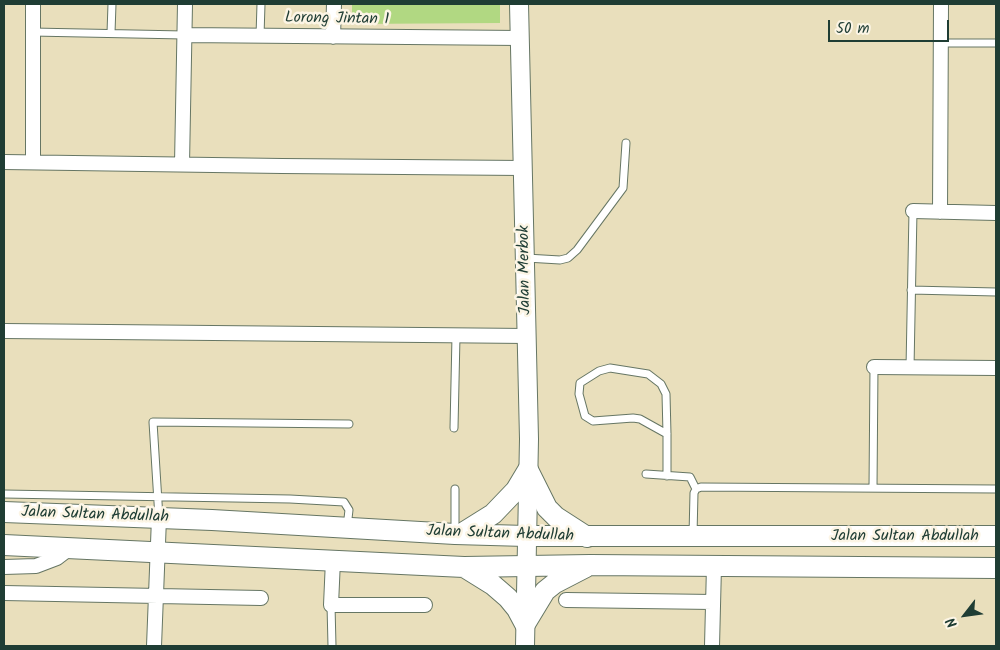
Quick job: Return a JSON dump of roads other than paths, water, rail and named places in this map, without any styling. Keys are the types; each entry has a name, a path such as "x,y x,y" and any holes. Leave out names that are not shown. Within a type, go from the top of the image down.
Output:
{"main road":[{"path":"458,534 493,514 516,490 528,470"},
{"path":"528,470 547,508 556,517 587,537"},
{"name":"Jalan Sultan Abdullah","path":"4,512 526,536 996,536"},
{"name":"Jalan Sultan Abdullah","path":"4,545 464,566 996,568"},
{"path":"525,624 545,591 555,582 590,565"},
{"path":"464,566 494,585 508,598 517,609 525,624"}],"street":[{"path":"33,4 33,162"},
{"path":"182,164 185,4"},
{"path":"333,38 334,4"},
{"name":"Jalan Merbok","path":"519,4 527,336 528,470 524,646"},
{"path":"940,212 941,4"},
{"name":"Lorong Jintan 1","path":"184,35 333,38 520,38"},
{"path":"4,162 524,168"},
{"path":"913,211 996,213"},
{"path":"4,331 527,336"},
{"path":"874,368 996,368"},
{"path":"154,646 159,518"},
{"path":"4,567 36,566 56,558 70,548"},
{"path":"333,560 331,605 426,605"},
{"path":"712,646 714,566"},
{"path":"4,593 262,598"},
{"path":"566,600 713,602"}],"lane":[{"path":"111,34 112,4"},
{"path":"260,4 260,36"},
{"path":"32,32 184,35"},
{"path":"941,43 996,43"},
{"path":"526,258 560,260 568,258 578,250 623,188 626,143"},
{"path":"910,368 913,211"},
{"path":"912,290 996,292"},
{"path":"454,428 456,336"},
{"path":"667,434 640,419 593,421 585,416 579,394 580,383 599,371 610,368 648,374 661,384 666,394 667,434 667,476"},
{"path":"873,488 874,368"},
{"path":"159,518 153,422 349,424"},
{"path":"646,474 690,477 696,489 694,493 693,537"},
{"path":"696,489 701,487 996,489"},
{"path":"455,489 458,534"},
{"path":"4,494 290,499 344,502 349,510 346,528"},
{"path":"331,605 332,646"}]}
